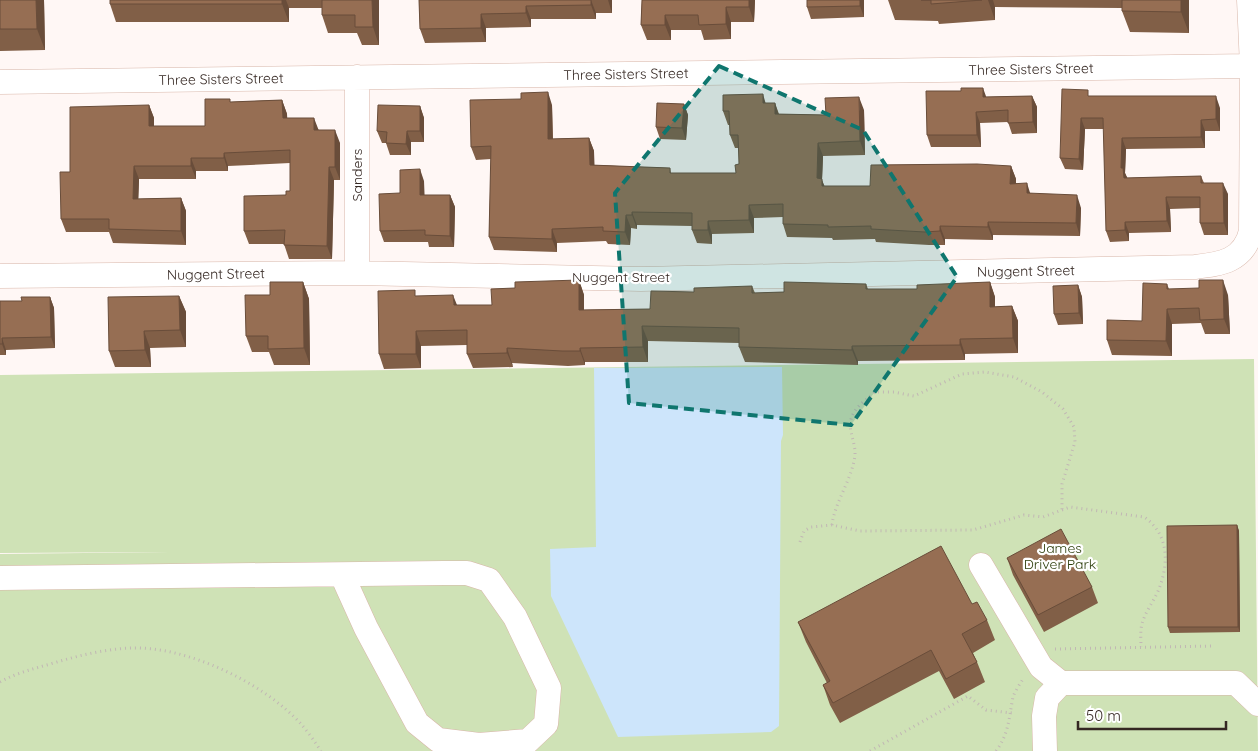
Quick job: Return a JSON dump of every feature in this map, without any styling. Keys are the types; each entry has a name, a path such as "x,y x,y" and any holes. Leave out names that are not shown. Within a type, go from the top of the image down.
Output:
{"street":[{"path":"1249,0 1252,66"},
{"name":"Three Sisters Street","path":"0,82 1252,66"},
{"name":"Nuggent Street","path":"0,276 357,273 641,279 1195,268 1223,264 1239,255 1249,240 1251,231 1252,66"},
{"name":"Sanders","path":"357,77 357,273"},
{"path":"981,565 1041,667 1061,683 1247,683 1258,704"},
{"path":"0,578 467,573 489,580 515,617 549,688 546,724 528,741 479,744 438,740 416,723 366,628 342,575"},
{"path":"1043,750 1044,716 1047,698 1061,683"}],"path":[{"path":"832,525 833,515 847,482 855,454 849,430 854,411 875,392 894,392 914,396 962,374 985,372 1014,377 1042,392 1063,409 1074,427 1075,442 1062,484 1062,510"},
{"path":"800,542 804,531 811,527 832,525 860,531 973,530 1024,515 1043,517 1070,507 1144,517 1158,530 1165,548 1166,563 1159,589 1141,624 1141,647"},
{"path":"0,682 13,675 86,654 132,648 181,654 217,668 263,692 300,723 321,751"},
{"path":"870,751 968,696 986,710 1012,713"}],"highlighted area":[{"path":"719,66 863,130 957,277 851,425 629,403 615,193"}],"green space":[{"name":"James Driver Park","path":"1254,359 1258,751 0,751 0,554 170,552 0,553 0,375"}],"water":[{"path":"782,367 783,435 781,441 779,726 771,732 618,737 551,596 550,549 596,547 594,368"}],"building":[{"path":"0,0 36,0 37,29 0,29"},
{"path":"110,0 282,0 282,4 110,4"},
{"path":"322,0 372,0 373,27 355,27 355,15 322,15"},
{"path":"419,0 591,0 591,5 526,6 526,13 481,14 481,28 420,29"},
{"path":"642,0 749,0 749,7 726,7 726,24 699,25 698,15 665,15 665,25 641,25"},
{"path":"807,0 860,0 860,6 807,7"},
{"path":"931,0 982,0 931,4"},
{"path":"1122,0 1181,0 1181,12 1122,11"},
{"path":"961,88 983,88 983,97 1032,96 1033,122 1008,123 1008,110 976,112 977,135 927,135 926,91 961,91"},
{"path":"1062,89 1088,90 1088,96 1216,96 1216,119 1201,120 1201,137 1122,138 1121,168 1123,168 1124,178 1201,176 1201,183 1223,183 1224,223 1200,223 1200,197 1166,197 1167,221 1125,222 1125,230 1106,231 1103,118 1081,118 1079,159 1060,158"},
{"path":"548,92 548,139 589,138 590,165 670,168 670,173 736,173 735,165 739,164 738,135 730,135 729,111 723,111 723,95 763,94 763,103 775,103 775,114 826,115 825,98 859,97 860,141 818,143 817,178 822,179 822,186 870,186 871,165 977,164 1011,166 1010,184 1027,183 1027,193 1077,195 1076,223 988,222 988,227 940,226 940,231 925,232 871,229 871,226 828,227 828,225 783,224 783,204 749,205 749,220 708,221 708,230 692,230 692,213 632,212 632,215 626,215 625,232 603,231 603,227 552,229 552,239 489,237 491,146 471,147 470,100 521,99 521,93"},
{"path":"205,99 230,99 230,102 282,100 283,118 314,118 314,130 335,130 335,167 329,167 327,246 284,245 285,230 244,231 244,196 286,195 286,191 290,191 290,150 224,153 224,158 191,158 191,166 134,166 133,199 181,198 181,231 109,229 109,219 61,219 60,172 70,172 70,107 149,105 149,126 205,126"},
{"path":"657,103 684,104 682,128 656,127"},
{"path":"378,105 420,106 420,131 407,131 406,144 386,143 387,132 377,131"},
{"path":"420,169 420,195 450,195 450,236 425,235 425,230 380,231 379,194 400,193 400,170"},
{"path":"579,280 579,310 650,309 651,291 694,292 694,288 752,286 752,293 784,292 784,282 866,284 866,289 917,289 917,285 990,282 990,307 1012,306 1013,338 960,339 960,345 852,346 852,350 739,347 739,328 642,326 643,347 580,348 580,351 507,348 507,353 467,354 467,330 416,331 416,354 379,354 378,291 415,290 415,296 453,295 454,305 492,305 491,289 515,288 515,282"},
{"path":"1199,280 1223,280 1224,319 1200,320 1199,308 1167,309 1166,341 1107,340 1107,320 1142,321 1143,283 1167,284 1167,289 1199,288"},
{"path":"270,282 303,282 304,348 268,349 268,336 246,336 245,295 270,295"},
{"path":"1078,285 1079,313 1054,314 1053,286"},
{"path":"179,296 180,330 144,331 145,350 109,351 108,297"},
{"path":"21,297 50,297 51,337 2,338 2,344 0,344 0,301 22,301"},
{"path":"1237,525 1238,627 1168,627 1167,526"},
{"path":"1061,529 1092,587 1038,615 1007,558"},
{"path":"941,546 972,604 977,602 987,620 962,634 977,662 946,679 931,650 833,703 823,685 830,681 798,622"}]}
